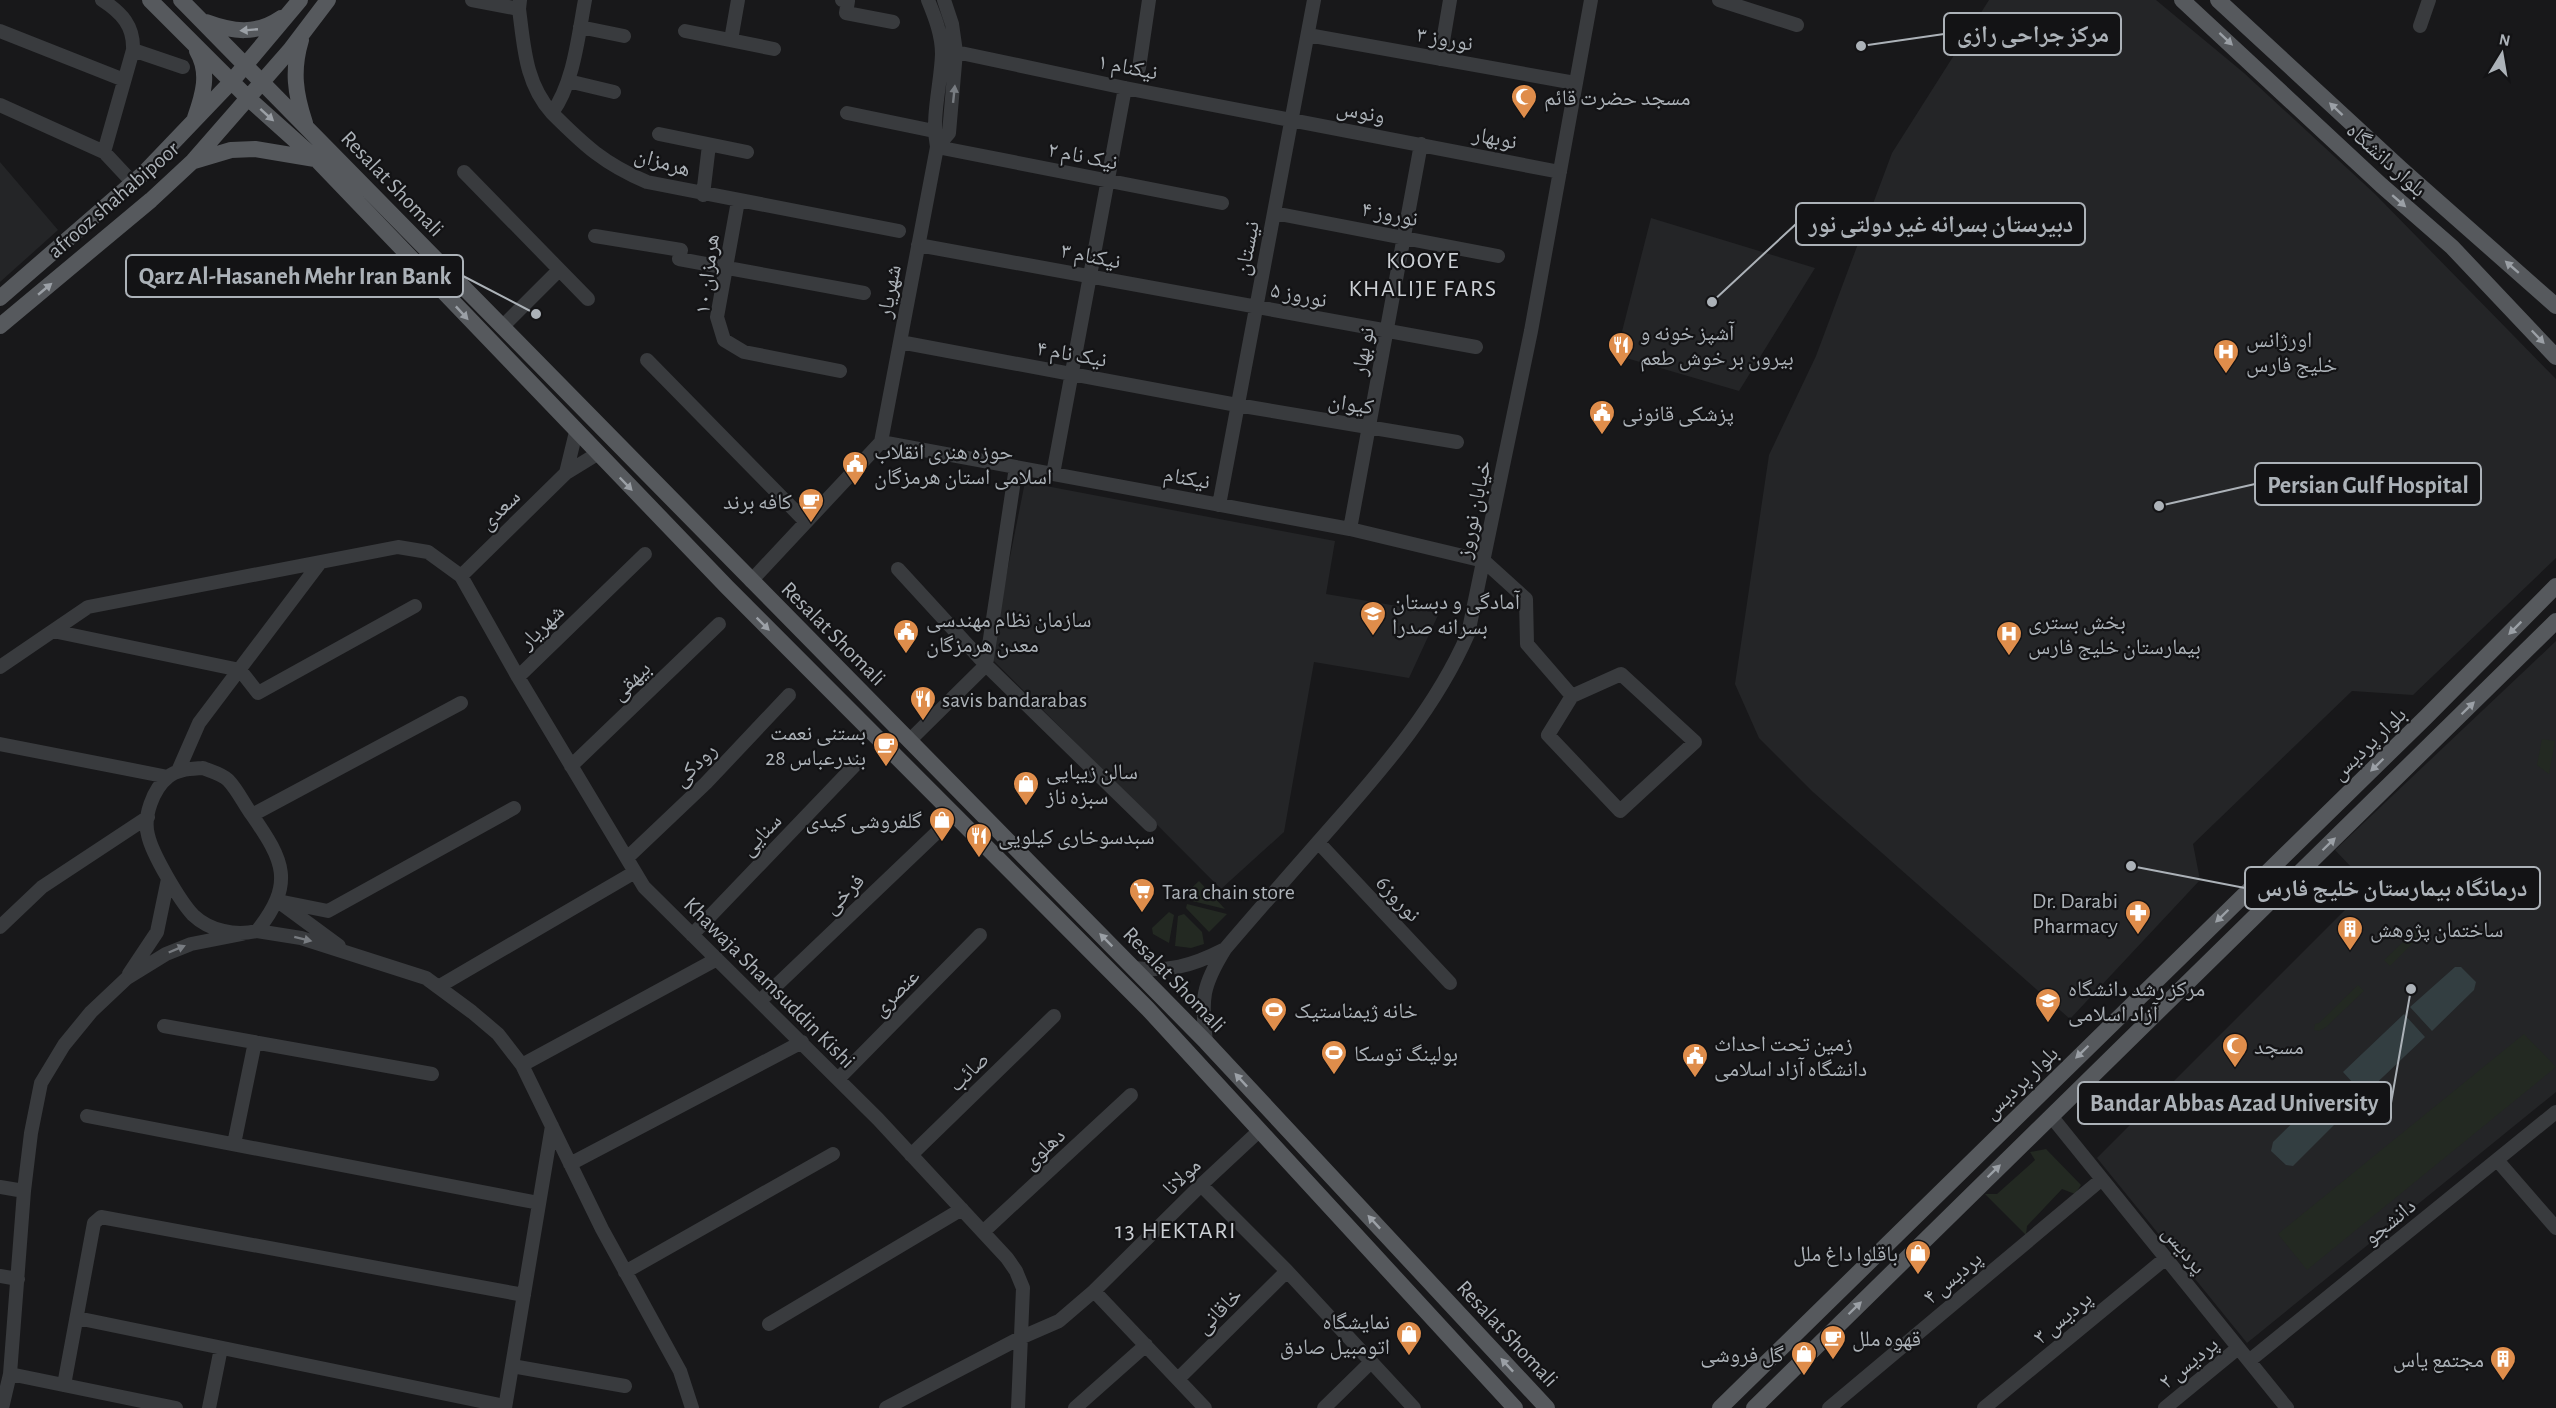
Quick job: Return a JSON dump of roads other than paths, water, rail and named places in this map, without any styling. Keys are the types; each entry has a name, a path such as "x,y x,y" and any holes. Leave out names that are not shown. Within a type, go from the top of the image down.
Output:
{"main road":[{"name":"Resalat Shomali","path":"150,0 249,99 316,159 597,454 1148,1009 1515,1408"},
{"name":"Resalat Shomali","path":"181,0 1206,1042 1547,1407"},
{"name":"afrooz shahabipoor","path":"0,326 151,200 193,161 249,99 328,0"},
{"name":"بلوار دانشگاه","path":"2182,0 2381,185 2452,247 2556,357"},
{"name":"بلوار دانشگاه","path":"2218,0 2400,169 2556,306"},
{"path":"203,21 222,28 250,32 274,22 296,5"},
{"name":"afrooz shahabipoor","path":"0,298 134,183 232,81 296,5"},
{"path":"303,32 295,59 294,76 296,95 307,127"},
{"path":"192,42 202,59 204,73 204,88 193,122"},
{"path":"193,161 231,150 255,149 316,159"},
{"path":"2381,185 2400,169"},
{"path":"488,340 502,327"},
{"name":"بلوار پردیس","path":"1720,1408 2426,717 2556,586"},
{"name":"بلوار پردیس","path":"1756,1406 2556,621"},
{"path":"1743,1385 1756,1406"}],"street":[{"path":"102,0 130,25 134,36 133,50 104,152"},
{"path":"472,0 519,4"},
{"path":"552,112 562,99 568,81 585,0"},
{"path":"731,40 738,0"},
{"path":"842,0 848,1 846,13 893,22"},
{"name":"شهریار","path":"881,442 937,147 934,131 942,53 938,27 928,0"},
{"name":"شهریار","path":"937,147 949,133 957,52 952,24 944,0"},
{"path":"1139,68 1149,0"},
{"name":"نیستان","path":"1219,505 1314,0"},
{"path":"1440,59 1450,0"},
{"name":"خیابان نوروز","path":"1206,1042 1203,997 1211,971 1225,949 1392,757 1432,701 1468,634 1560,172 1591,0"},
{"path":"1719,0 1797,25"},
{"path":"2420,26 2429,0"},
{"name":"هرمزان","path":"519,4 528,73 540,99 586,148 618,170 647,182 704,195 899,231"},
{"path":"580,27 624,36"},
{"path":"0,31 124,80"},
{"path":"685,31 774,48"},
{"name":"نوروز ۳","path":"1308,35 1575,84"},
{"path":"133,50 183,67"},
{"name":"نیکنام ۱","path":"942,53 957,52 1125,88 1292,119"},
{"path":"568,81 614,92"},
{"path":"1053,474 1125,88"},
{"path":"0,105 104,152 134,183"},
{"path":"847,113 934,131"},
{"name":"ونوس","path":"1292,119 1421,144"},
{"path":"659,134 747,153"},
{"name":"نوبهار","path":"1421,144 1560,172"},
{"name":"نو بهار","path":"1350,529 1421,144"},
{"path":"704,195 709,145"},
{"name":"نیک نام ۲","path":"937,147 1221,203"},
{"path":"464,172 588,299"},
{"name":"هرمزان ۱۰","path":"738,201 724,267 717,317 724,340 744,352 840,371"},
{"name":"نوروز ۴","path":"1274,213 1498,256"},
{"path":"595,236 681,250 679,259 864,293"},
{"name":"نیکنام ۳","path":"918,245 1256,307"},
{"path":"502,327 560,270"},
{"name":"نوروز ۵","path":"1256,307 1476,347"},
{"name":"نیک نام ۴","path":"900,342 1238,405"},
{"path":"647,360 806,522"},
{"name":"کیوان","path":"1238,405 1457,442"},
{"path":"566,473 576,432"},
{"path":"751,581 881,442"},
{"name":"نیکنام","path":"881,442 1350,529 1484,561"},
{"name":"سعدی","path":"461,576 566,473 597,454"},
{"path":"909,741 986,665 1016,467"},
{"path":"0,667 88,607 398,547 428,552 461,576"},
{"name":"شهریار","path":"518,677 645,555"},
{"path":"1484,561 1526,599 1527,644 1572,696"},
{"path":"242,934 215,929 193,914 168,879 148,835 148,817 153,799 173,774 199,723 319,564"},
{"path":"898,569 986,665 1150,825"},
{"name":"Khawaja Shamsuddin Kishi","path":"461,576 518,677 644,887 839,1078 984,1231 1016,1271 1023,1288 1018,1408"},
{"path":"53,631 240,670 258,693 416,606"},
{"name":"بیهقی","path":"571,766 719,624"},
{"path":"1621,674 1695,742 1620,811 1548,735 1572,696 1621,674"},
{"name":"رودکی","path":"627,858 706,783 789,695"},
{"path":"252,815 460,703"},
{"path":"0,744 173,774 203,768 227,778 280,861 281,885 278,901 257,931"},
{"name":"سنایی","path":"693,935 857,763"},
{"path":"278,901 328,911 514,808"},
{"name":"فرخی","path":"760,1001 954,816"},
{"path":"0,927 42,887 148,817"},
{"name":"نوروز6","path":"1318,842 1450,983"},
{"path":"438,987 635,872"},
{"path":"127,978 157,932 168,879"},
{"path":"278,901 348,952"},
{"path":"1,1404 10,1374 24,1191 31,1133 41,1083 70,1037 91,1012 127,978 166,954 191,944 257,931 302,938 426,978 498,1034 522,1065 570,1164 680,1371 692,1408"},
{"name":"عنصری","path":"839,1078 980,935"},
{"name":"خیابان نوروز","path":"1133,968 1155,970 1198,963 1225,949"},
{"path":"522,1065 717,958"},
{"name":"صائب","path":"911,1155 1054,1016"},
{"path":"164,1026 432,1074"},
{"path":"234,1144 255,1042"},
{"path":"570,1164 802,1042"},
{"name":"دهلوی","path":"984,1231 1131,1095"},
{"name":"دانشجو","path":"2249,1361 2556,1112"},
{"path":"87,1116 539,1203"},
{"name":"پردیس","path":"2051,1116 2287,1408"},
{"path":"77,1318 505,1407 552,1126"},
{"name":"مولانا","path":"886,1408 1020,1338 1059,1321 1094,1291 1259,1131"},
{"path":"626,1272 833,1154"},
{"path":"2497,1160 2556,1228"},
{"name":"پردیس ۴","path":"1829,1408 2102,1179"},
{"path":"1201,1185 1287,1271 1414,1408"},
{"path":"0,1187 24,1191"},
{"path":"769,1324 962,1209"},
{"path":"64,1385 94,1223 101,1217 524,1295"},
{"name":"پردیس ۳","path":"1984,1408 2166,1258"},
{"name":"خاقانی","path":"1178,1379 1287,1271"},
{"path":"0,1276 18,1279"},
{"path":"1094,1291 1206,1408"},
{"path":"1076,1408 1146,1345"},
{"path":"209,1408 222,1348"},
{"name":"پردیس ۲","path":"2164,1408 2238,1348"},
{"path":"1324,1408 1370,1363"},
{"path":"512,1366 625,1386"},
{"path":"10,1374 176,1408"}],"place":[{"name":"مرکز جراحی رازی","path":"1861,46"},
{"name":"مسجد حضرت قائم","path":"1524,120"},
{"name":"دبیرستان بسرانه غیر دولتی نور","path":"1712,302"},
{"name":"Qarz Al-Hasaneh Mehr Iran Bank","path":"536,314"},
{"name":"آشپز خونه و بیرون بر خوش طعم","path":"1621,368"},
{"name":"اورژانس خلیج فارس","path":"2226,375"},
{"name":"پزشکی قانونی","path":"1602,436"},
{"name":"حوزه هنری انقلاب اسلامی استان هرمزگان","path":"855,487"},
{"name":"Persian Gulf Hospital","path":"2159,506"},
{"name":"کافه برند","path":"811,524"},
{"name":"آمادگی و دبستان بسرانه صدرا","path":"1373,637"},
{"name":"سازمان نظام مهندسی معدن هرمزگان","path":"906,655"},
{"name":"بخش بستری بیمارستان خلیج فارس","path":"2009,657"},
{"name":"savis bandarabas","path":"923,722"},
{"name":"بستنی نعمت بندرعباس 28","path":"886,768"},
{"name":"سالن زیبایی سبزه ناز","path":"1026,807"},
{"name":"گلفروشی کیدی","path":"942,843"},
{"name":"سبدسوخاری کیلویی","path":"979,859"},
{"name":"درمانگاه بیمارستان خلیج فارس","path":"2131,866"},
{"name":"Tara chain store","path":"1142,914"},
{"name":"Dr. Darabi Pharmacy","path":"2138,936"},
{"name":"ساختمان پژوهش","path":"2350,952"},
{"name":"Bandar Abbas Azad University","path":"2411,989"},
{"name":"مرکز رشد دانشگاه آزاد اسلامی","path":"2048,1024"},
{"name":"خانه ژیمناستیک","path":"1274,1033"},
{"name":"مسجد","path":"2235,1069"},
{"name":"بولینگ توسکا","path":"1334,1076"},
{"name":"زمین تحت احداث دانشگاه آزاد اسلامی","path":"1695,1079"},
{"name":"باقلوا داغ ملل","path":"1918,1276"},
{"name":"نمایشگاه اتومبیل صادق","path":"1409,1357"},
{"name":"قهوه ملل","path":"1833,1361"},
{"name":"گل فروشی","path":"1804,1377"},
{"name":"مجتمع یاس","path":"2503,1382"}],"district":[{"name":"KOOYE KHALIJE FARS","path":"1423,274"},
{"name":"13 HEKTARI","path":"1176,1230"}]}
